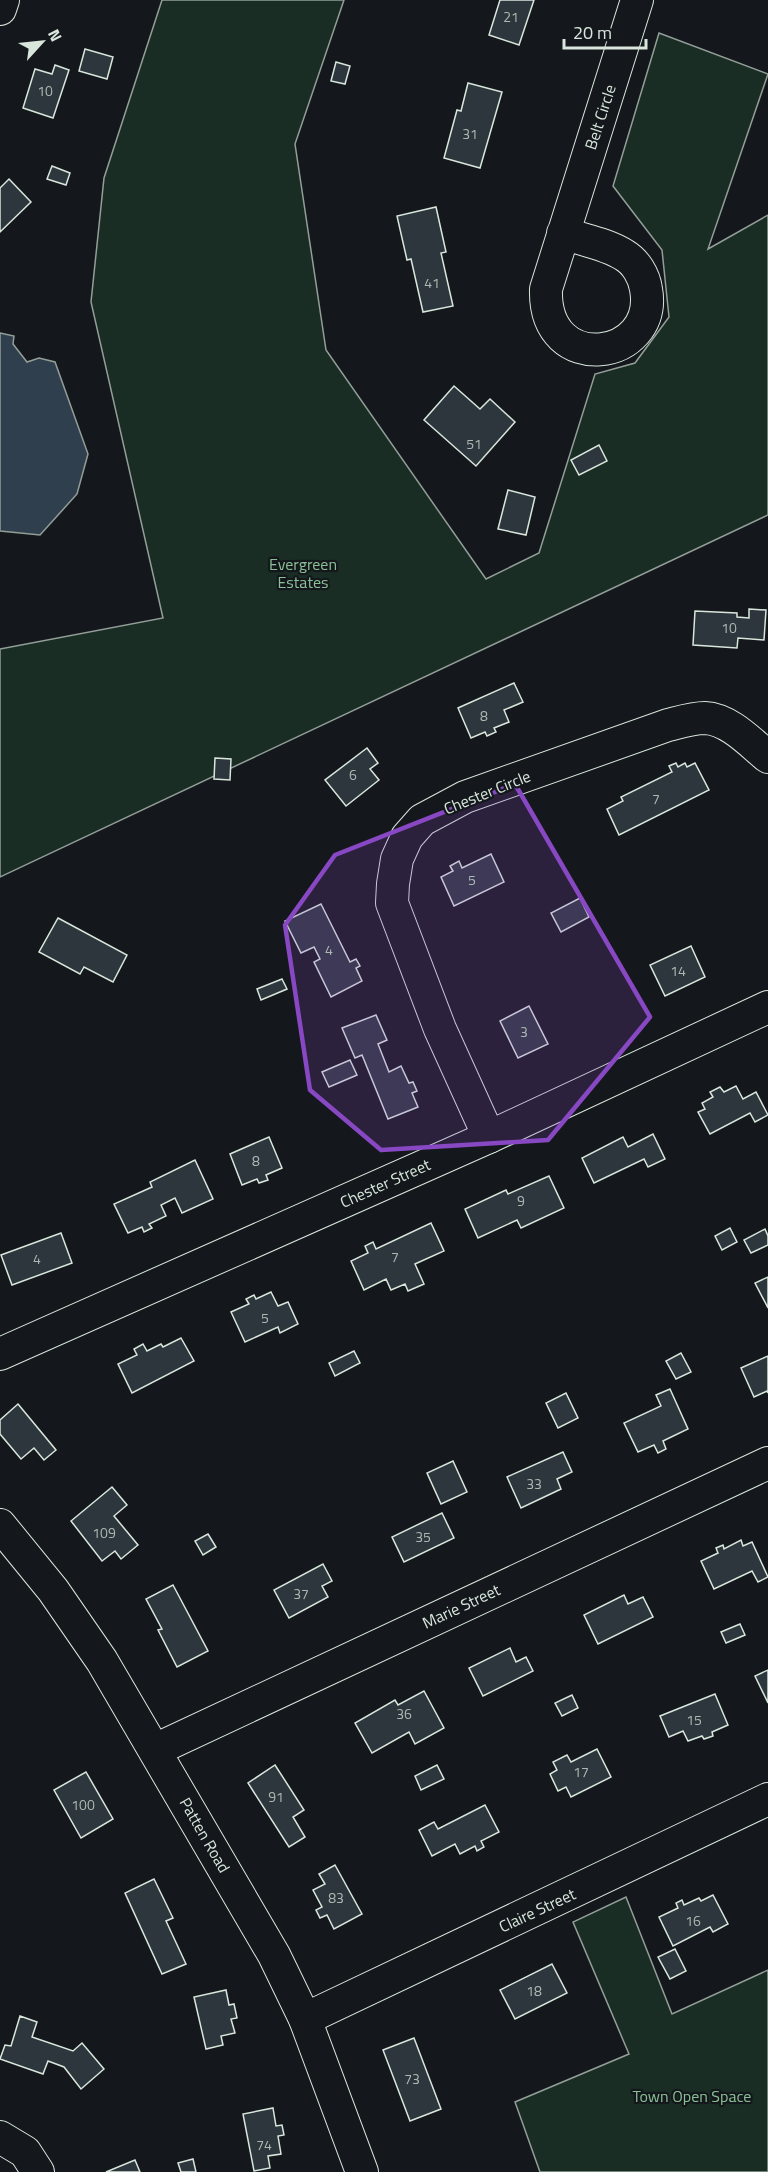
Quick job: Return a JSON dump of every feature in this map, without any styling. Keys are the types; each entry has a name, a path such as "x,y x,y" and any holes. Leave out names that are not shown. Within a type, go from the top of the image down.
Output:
{"street":[{"path":"0,9 3,0"},
{"name":"Belt Circle","path":"563,233 637,0"},
{"name":"Chester Circle","path":"489,1137 440,1029 392,903 397,860 407,837 422,820 465,797 668,725 695,718 718,721 735,731 768,757"},
{"name":"Chester Street","path":"0,1354 489,1137 768,1007"},
{"name":"Marie Street","path":"155,1750 768,1463"},
{"name":"Patten Road","path":"0,1525 77,1623 155,1750 274,1955 305,2019 362,2172"},
{"name":"Claire Street","path":"305,2019 768,1799"},
{"path":"0,2138 25,2152 38,2172"}],"highlighted area":[{"path":"515,784 650,1017 548,1140 381,1150 310,1090 285,925 335,855"}],"green space":[{"name":"Evergreen Estates","path":"162,0 344,0 295,144 326,350 486,579 539,553 595,374 635,363 669,317 662,250 613,186 659,33 768,74 708,249 768,215 768,515 0,877 0,649 163,618 91,302 104,178"},
{"name":"Town Open Space","path":"626,1897 672,2014 768,1970 768,2172 540,2172 515,2102 629,2054 573,1922"}],"water":[{"path":"0,333 14,336 13,344 27,362 39,358 55,362 88,454 77,494 40,535 0,531"}],"building":[{"path":"500,0 534,0 519,45 489,35"},
{"path":"85,49 113,57 107,79 79,71"},
{"path":"336,62 350,66 345,84 331,81"},
{"path":"55,65 69,70 53,118 23,108 35,69 52,74"},
{"path":"468,83 502,92 480,168 444,158 457,110 461,111"},
{"path":"52,166 70,173 66,185 47,179"},
{"path":"9,179 31,202 0,232 0,188"},
{"path":"436,207 446,252 441,253 453,306 423,312 411,259 407,260 397,216"},
{"path":"454,386 480,409 490,399 515,422 476,466 424,420"},
{"path":"599,445 607,461 579,475 571,460"},
{"path":"508,490 535,497 526,535 498,529"},
{"path":"749,609 766,610 764,640 738,638 737,648 693,645 695,611 737,613 737,617 749,618"},
{"path":"514,683 523,702 504,710 509,722 494,728 496,732 487,736 485,732 471,738 458,708"},
{"path":"367,748 378,763 370,769 379,780 346,806 325,780"},
{"path":"215,758 231,759 230,780 214,779"},
{"path":"676,763 678,767 685,763 687,767 695,763 709,790 619,835 607,809 623,801 621,797 672,772 669,766"},
{"path":"491,854 504,882 454,906 441,877 453,871 450,866 459,861 462,868"},
{"path":"580,898 589,917 561,932 551,913"},
{"path":"321,904 350,962 356,959 360,966 356,968 362,981 331,997 314,962 320,959 314,947 301,953 285,921"},
{"path":"58,918 127,955 113,982 84,967 80,974 39,952"},
{"path":"691,946 705,977 665,996 650,965"},
{"path":"282,979 287,989 261,1000 257,989"},
{"path":"529,1006 548,1044 518,1058 500,1021"},
{"path":"376,1015 387,1040 378,1044 389,1072 401,1066 409,1083 413,1082 417,1091 412,1093 418,1107 388,1119 362,1055 355,1058 342,1028"},
{"path":"350,1060 357,1075 329,1087 322,1072"},
{"path":"736,1086 743,1099 756,1092 768,1115 755,1122 750,1113 710,1134 698,1112 705,1109 702,1103 713,1097 710,1092 720,1087 724,1092"},
{"path":"653,1134 665,1159 648,1167 644,1159 594,1183 582,1158 623,1137 628,1147"},
{"path":"269,1137 282,1168 266,1175 268,1180 259,1183 257,1179 242,1185 230,1154"},
{"path":"195,1160 213,1199 182,1213 175,1198 161,1205 166,1216 149,1224 152,1228 144,1232 142,1227 128,1233 114,1204 152,1187 150,1182"},
{"path":"549,1176 564,1208 521,1228 517,1220 478,1238 465,1209 506,1190 508,1194"},
{"path":"431,1223 444,1251 415,1264 424,1284 408,1291 405,1284 391,1290 386,1279 364,1290 351,1261 368,1253 365,1246 373,1242 376,1249"},
{"path":"730,1228 737,1242 722,1250 715,1236"},
{"path":"765,1229 768,1245 751,1253 744,1240"},
{"path":"61,1233 72,1263 12,1285 1,1255"},
{"path":"768,1277 768,1308 755,1283"},
{"path":"271,1292 278,1306 288,1302 298,1324 280,1333 278,1327 245,1342 231,1312 249,1304 246,1299 254,1295 256,1299"},
{"path":"181,1338 194,1361 132,1393 118,1364 137,1355 134,1349 143,1344 147,1351 161,1344 163,1347"},
{"path":"354,1351 360,1363 335,1376 329,1363"},
{"path":"681,1353 691,1372 676,1379 666,1361"},
{"path":"768,1356 768,1393 767,1391 754,1397 741,1368"},
{"path":"670,1389 688,1429 663,1441 666,1449 658,1453 654,1445 638,1452 624,1423 661,1406 656,1395"},
{"path":"566,1393 578,1418 558,1428 546,1403"},
{"path":"18,1404 56,1450 44,1460 34,1448 21,1459 0,1434 0,1420"},
{"path":"563,1452 572,1472 557,1479 561,1489 521,1508 507,1477"},
{"path":"453,1461 467,1492 441,1504 427,1473"},
{"path":"112,1487 127,1505 114,1516 138,1545 121,1559 115,1551 102,1561 71,1521"},
{"path":"442,1513 454,1538 404,1562 392,1537"},
{"path":"208,1534 216,1547 203,1555 195,1541"},
{"path":"741,1540 743,1546 752,1542 768,1577 758,1582 752,1571 714,1589 701,1561 718,1553 716,1548 723,1545 724,1549"},
{"path":"323,1564 332,1581 322,1586 328,1597 289,1618 274,1590"},
{"path":"173,1585 208,1651 177,1667 158,1630 162,1629 146,1599"},
{"path":"624,1595 628,1604 643,1597 653,1617 598,1644 584,1615"},
{"path":"740,1624 745,1635 726,1643 721,1632"},
{"path":"510,1648 516,1662 526,1657 533,1671 483,1696 469,1668"},
{"path":"768,1670 768,1703 755,1676"},
{"path":"424,1691 444,1728 415,1744 409,1732 372,1753 355,1723 395,1700 398,1705"},
{"path":"715,1694 728,1725 712,1732 713,1736 704,1739 702,1736 688,1741 683,1731 669,1737 660,1716"},
{"path":"572,1695 578,1708 562,1716 555,1703"},
{"path":"597,1749 611,1777 571,1797 566,1787 558,1791 550,1774 557,1770 553,1762 567,1755 571,1762"},
{"path":"275,1765 304,1810 293,1817 305,1837 289,1847 248,1783"},
{"path":"437,1765 444,1779 421,1790 415,1776"},
{"path":"86,1772 113,1819 81,1838 54,1790"},
{"path":"485,1805 499,1832 481,1841 484,1847 477,1851 475,1846 460,1854 455,1844 432,1856 419,1830 434,1822 438,1829"},
{"path":"335,1865 362,1914 334,1929 327,1915 320,1918 316,1910 322,1907 313,1890 325,1884 319,1874"},
{"path":"154,1879 173,1918 166,1921 186,1964 162,1974 125,1893"},
{"path":"713,1895 728,1924 713,1932 710,1927 673,1946 659,1917 678,1908 676,1903 682,1900 684,1905"},
{"path":"675,1949 686,1971 670,1979 658,1957"},
{"path":"552,1964 567,1993 515,2019 500,1990"},
{"path":"226,1990 229,2005 234,2004 237,2018 231,2019 235,2033 221,2036 223,2045 206,2049 194,1997"},
{"path":"20,2016 37,2022 32,2037 73,2051 82,2043 104,2069 81,2089 64,2067 48,2061 43,2074 0,2059 5,2045 11,2046"},
{"path":"414,2038 441,2109 410,2121 383,2050"},
{"path":"273,2108 276,2126 282,2125 284,2135 278,2136 281,2154 268,2156 270,2168 254,2171 243,2114"},
{"path":"193,2159 196,2172 181,2172 178,2163"},
{"path":"135,2160 140,2172 106,2172"}]}
